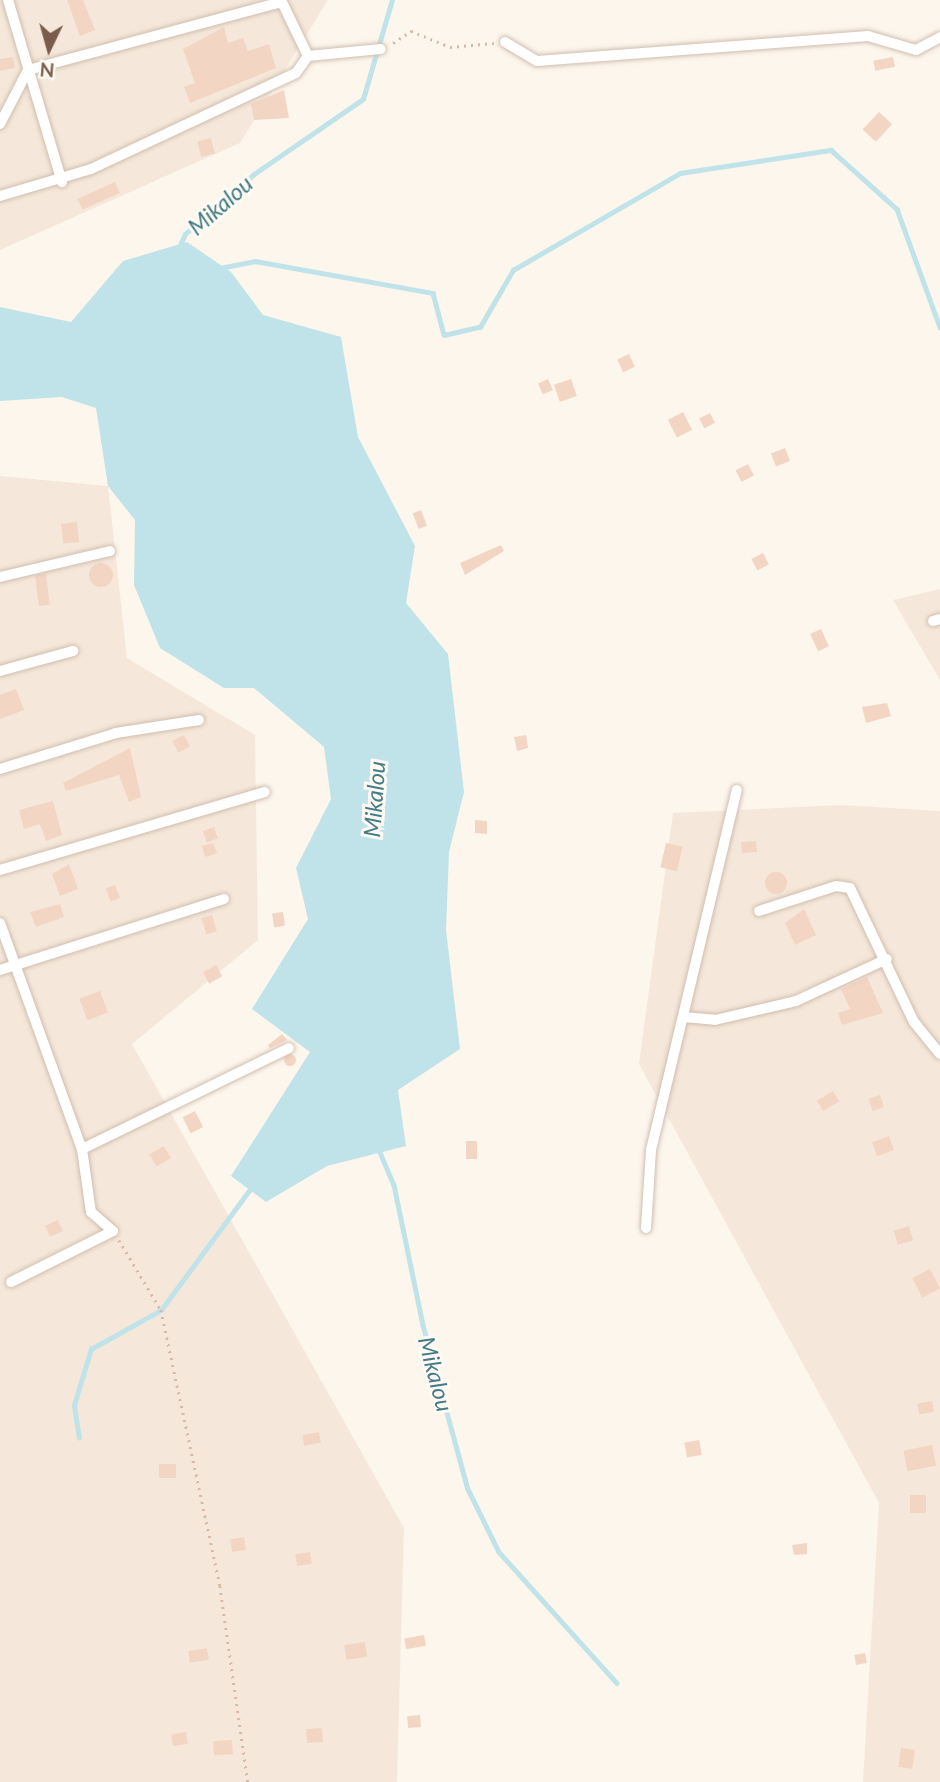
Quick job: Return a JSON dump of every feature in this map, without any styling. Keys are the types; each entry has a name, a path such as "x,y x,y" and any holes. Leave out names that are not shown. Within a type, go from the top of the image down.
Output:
{"street":[{"path":"8,0 62,181"},
{"path":"0,124 28,70 281,1 307,56"},
{"path":"505,42 537,61 868,36 916,50 940,37"},
{"path":"307,56 381,49"},
{"path":"0,196 62,181 296,73 307,56"},
{"path":"0,577 110,551"},
{"path":"0,671 73,651"},
{"path":"0,769 116,733 199,720"},
{"path":"646,1228 650,1150 737,790"},
{"path":"0,870 265,792"},
{"path":"759,911 836,886 850,888 887,959 914,1022 940,1054"},
{"path":"0,970 224,899"},
{"path":"0,923 12,965 82,1149 91,1212 113,1231 11,1282"},
{"path":"683,1017 715,1020 796,1001 887,959"},
{"path":"82,1149 289,1048"}],"path":[{"path":"381,49 411,31 450,47 505,42"},
{"path":"113,1231 161,1310 220,1586 248,1782"}],"shaded area":[{"path":"0,0 328,0 240,143 0,250"},
{"path":"0,476 108,486 127,658 255,735 258,940 132,1044 404,1528 397,1782 0,1782"},
{"path":"940,589 940,680 893,600"},
{"path":"841,805 940,811 940,1782 863,1782 879,1503 639,1064 673,813"}],"water":[{"path":"187,242 231,272 263,315 341,337 358,437 415,546 406,603 448,654 464,792 449,852 446,930 460,1049 398,1090 406,1146 327,1166 266,1202 231,1176 310,1052 252,1009 308,919 296,868 331,799 324,747 254,688 224,688 160,648 134,585 135,520 108,486 96,408 62,397 0,401 0,307 71,322 123,261"}],"building":[{"path":"67,0 83,0 95,30 80,36"},
{"path":"224,27 228,43 243,38 248,51 269,44 276,68 190,103 184,87 195,83 183,49"},
{"path":"13,57 15,68 0,71 0,59"},
{"path":"893,57 895,67 875,71 873,61"},
{"path":"284,90 289,118 254,120 251,104"},
{"path":"879,112 892,124 876,142 863,130"},
{"path":"211,138 215,154 201,157 197,141"},
{"path":"115,182 120,193 82,210 78,199"},
{"path":"629,354 635,367 623,372 617,359"},
{"path":"548,379 553,390 543,394 538,383"},
{"path":"571,379 577,396 560,402 554,385"},
{"path":"683,412 692,430 677,438 668,420"},
{"path":"710,413 715,423 704,428 699,418"},
{"path":"785,448 790,461 776,466 771,453"},
{"path":"748,464 754,476 741,482 736,470"},
{"path":"421,510 427,526 419,529 413,513"},
{"path":"77,522 79,542 63,544 61,524"},
{"path":"501,545 504,551 465,575 460,563"},
{"path":"763,553 769,565 757,570 751,559"},
{"path":"101,563 112,570 113,575 106,586 101,587 90,580 89,575 96,564"},
{"path":"46,574 50,605 39,606 35,575"},
{"path":"821,629 829,646 818,651 810,634"},
{"path":"16,689 24,710 0,719 0,695"},
{"path":"887,703 891,716 866,723 862,707"},
{"path":"184,735 190,747 178,752 172,741"},
{"path":"526,735 528,748 517,751 514,737"},
{"path":"130,748 141,797 129,802 119,775 66,791 63,783"},
{"path":"53,801 62,835 46,841 40,824 24,829 19,810"},
{"path":"475,820 487,821 487,834 475,833"},
{"path":"214,827 218,838 207,842 203,831"},
{"path":"756,841 757,852 742,853 741,842"},
{"path":"213,843 217,853 205,857 202,846"},
{"path":"666,843 683,847 677,871 660,867"},
{"path":"69,864 78,889 60,896 52,874"},
{"path":"772,872 780,872 787,879 787,887 780,894 772,894 765,887 765,879"},
{"path":"115,885 120,898 111,902 106,889"},
{"path":"60,904 64,917 36,927 30,912"},
{"path":"804,909 816,935 795,945 785,923"},
{"path":"283,912 285,926 274,927 272,914"},
{"path":"212,915 217,931 206,934 201,918"},
{"path":"216,965 222,976 209,984 203,972"},
{"path":"867,977 883,1013 842,1025 838,1013 850,1009 841,989"},
{"path":"100,991 108,1013 87,1020 79,999"},
{"path":"282,1034 287,1040 270,1048 268,1045"},
{"path":"290,1054 296,1060 290,1066 284,1060"},
{"path":"833,1091 839,1101 823,1111 817,1101"},
{"path":"880,1095 884,1107 873,1111 869,1099"},
{"path":"195,1111 203,1127 191,1133 183,1117"},
{"path":"889,1136 894,1150 877,1156 872,1142"},
{"path":"466,1141 477,1141 477,1159 466,1159"},
{"path":"164,1146 171,1158 156,1167 149,1154"},
{"path":"58,1220 63,1231 50,1237 45,1226"},
{"path":"909,1226 913,1240 898,1245 894,1230"},
{"path":"930,1269 940,1289 922,1298 912,1278"},
{"path":"932,1401 934,1412 919,1414 917,1404"},
{"path":"319,1432 321,1443 304,1446 302,1435"},
{"path":"699,1440 702,1455 687,1458 684,1443"},
{"path":"932,1445 936,1466 908,1471 904,1451"},
{"path":"159,1464 176,1464 176,1478 159,1478"},
{"path":"910,1495 926,1495 926,1513 910,1513"},
{"path":"244,1537 246,1550 232,1552 230,1539"},
{"path":"807,1543 807,1554 794,1555 792,1545"},
{"path":"310,1552 312,1564 297,1566 295,1554"},
{"path":"424,1635 426,1646 406,1649 404,1638"},
{"path":"365,1642 367,1657 346,1660 344,1645"},
{"path":"207,1648 209,1660 190,1663 188,1651"},
{"path":"865,1653 867,1663 856,1665 854,1655"},
{"path":"420,1715 421,1727 408,1728 407,1716"},
{"path":"322,1728 323,1742 307,1743 306,1729"},
{"path":"186,1732 188,1744 173,1746 171,1734"},
{"path":"232,1740 233,1754 214,1755 213,1741"},
{"path":"901,1748 915,1750 912,1769 898,1767"}],"waterway":[{"name":"Mikalou","path":"179,247 185,234 254,174 363,99 392,0"},
{"path":"220,268 255,261 433,293 444,335 480,327 513,270 680,173 831,150 897,209 940,327"},
{"name":"Mikalou","path":"379,1150 394,1185 423,1325 468,1489 499,1552 617,1683"},
{"path":"79,1438 74,1405 91,1349 161,1310 253,1185"}]}
